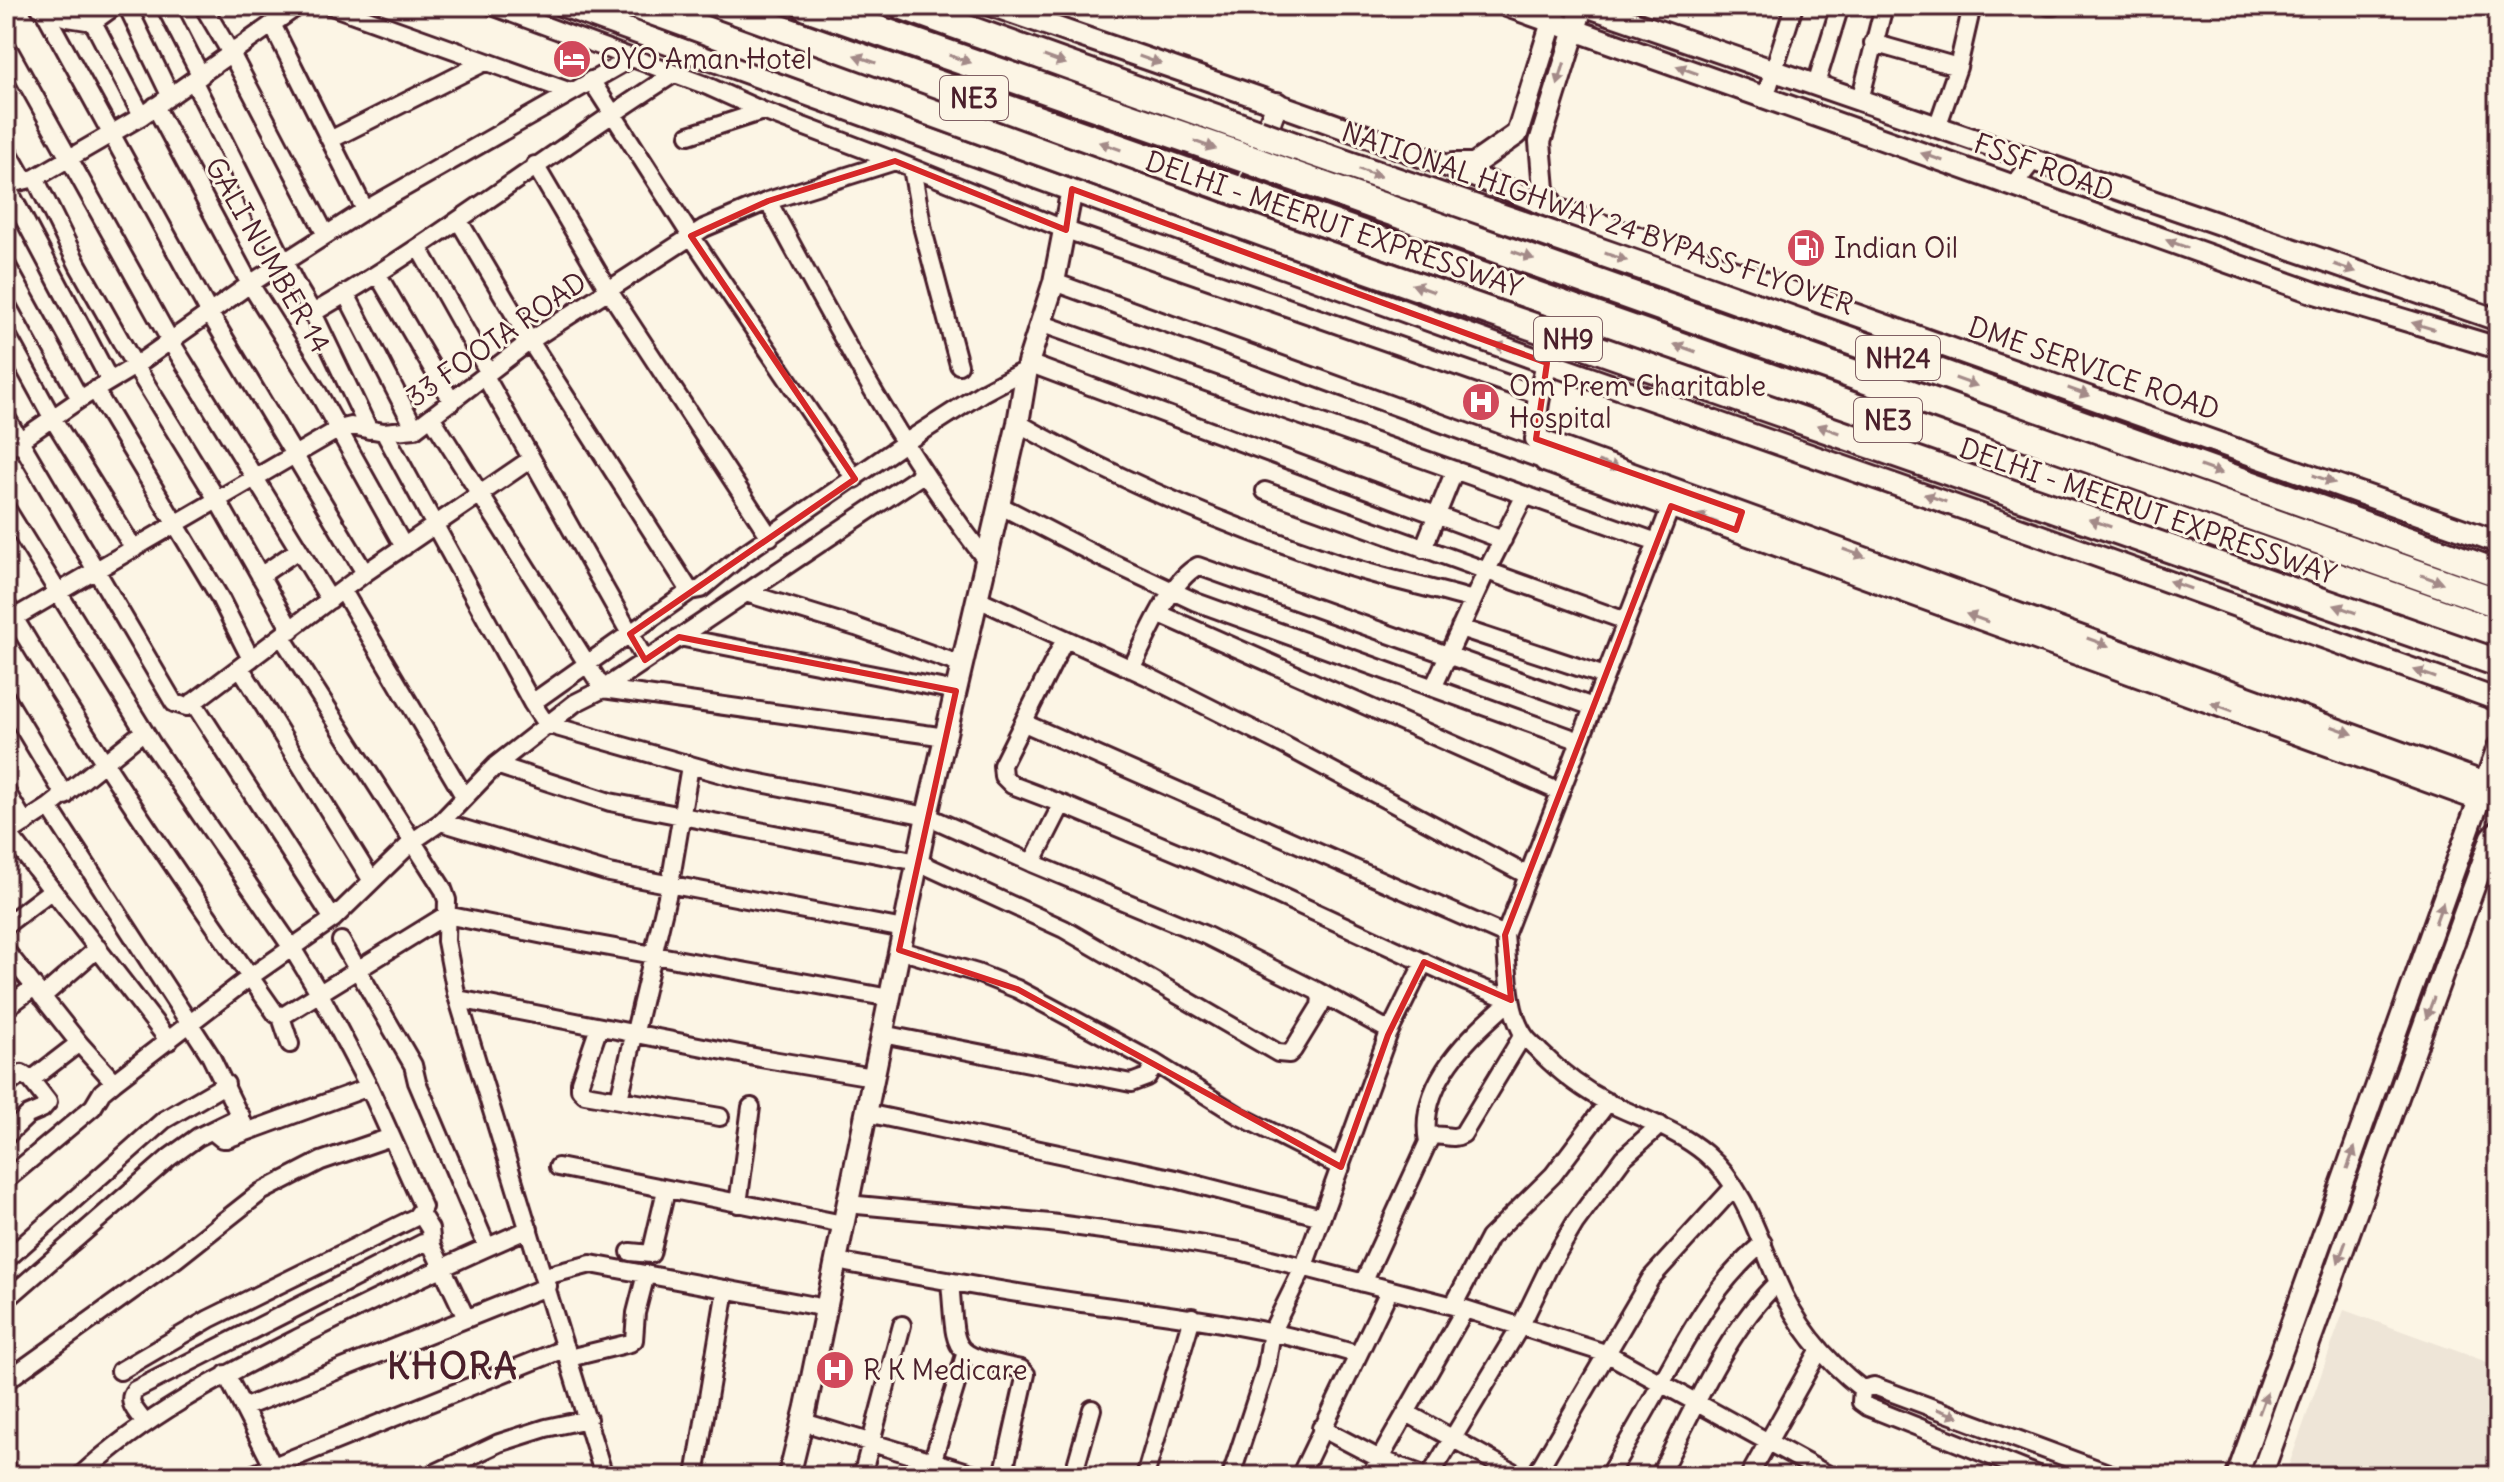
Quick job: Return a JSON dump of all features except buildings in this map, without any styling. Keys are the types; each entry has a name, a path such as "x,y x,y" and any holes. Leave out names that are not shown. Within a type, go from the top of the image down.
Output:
{"highway":[{"name":"NH9","path":"639,6 1267,234 2498,663"},
{"name":"DELHI - MEERUT EXPRESSWAY","path":"712,6 2498,634"},
{"name":"DELHI - MEERUT EXPRESSWAY","path":"807,6 1248,159 2498,603"},
{"name":"NATIONAL HIGHWAY 24 BYPASS FLYOVER","path":"903,6 2498,573"}],"street":[{"path":"39,8 68,18 93,22 115,6"},
{"path":"127,6 170,95"},
{"path":"165,6 285,262 376,431 435,526 546,724 736,778 927,816 1205,935 1390,1031"},
{"path":"203,6 326,235"},
{"path":"110,381 6,185 30,179 111,134 232,55 298,6"},
{"path":"331,6 571,92"},
{"path":"492,6 705,85 763,111 1066,230 1539,395"},
{"path":"563,6 1547,363 2498,700"},
{"name":"DME SERVICE ROAD","path":"993,6 1277,103 1446,164 1554,208 2498,542"},
{"name":"FSSF ROAD","path":"1507,6 1556,14 1574,30 2013,186 2288,283 2498,348"},
{"path":"1554,208 1544,189 1540,142 1574,30 1585,6"},
{"name":"FSSF ROAD","path":"1585,6 2498,320"},
{"path":"1765,98 1794,6"},
{"path":"1816,84 1840,6"},
{"path":"1860,100 1884,6"},
{"path":"1937,127 1958,67 1972,6"},
{"path":"39,8 210,314 365,573"},
{"path":"1446,164 1474,164 1517,134 1556,14"},
{"name":"GALI NUMBER 14","path":"93,22 339,429 404,547"},
{"path":"273,26 365,210"},
{"path":"1873,43 1958,67"},
{"path":"6,45 171,342 298,550 336,595 464,796"},
{"path":"13,446 171,342 250,284 365,210 632,58"},
{"path":"330,140 485,62"},
{"path":"313,313 419,248 535,165 672,75"},
{"path":"591,80 691,236 855,479"},
{"path":"1225,245 1277,103"},
{"path":"689,135 763,111"},
{"path":"6,148 30,179 135,366 218,501 260,576 286,634 443,889 447,900 449,966 458,999 604,1476"},
{"name":"33 FOOTA ROAD","path":"339,429 351,426 376,431 415,429 530,341 691,236 724,218 768,201 895,161"},
{"path":"2013,186 2033,161"},
{"path":"535,165 609,291 770,537"},
{"path":"912,168 923,230 959,365"},
{"path":"789,1476 803,1422 927,816 1018,423 1028,366 1054,282 1072,189"},
{"path":"768,201 903,444 987,561"},
{"path":"459,221 530,341 690,591"},
{"path":"419,248 531,459 645,660"},
{"path":"2288,283 2301,253"},
{"path":"6,264 220,598 246,663 372,881"},
{"path":"378,275 452,402"},
{"path":"1054,282 1671,506 1739,521"},
{"path":"346,294 415,429"},
{"path":"1040,323 1657,542"},
{"path":"6,333 53,419 134,549"},
{"path":"1545,461 1536,439 1539,395 1547,363"},
{"path":"532,703 690,591 701,589 742,555 903,444 1028,366"},
{"path":"1028,366 1503,540"},
{"path":"6,417 13,446 95,572 174,703 181,707 193,702 365,573 531,459"},
{"path":"432,418 603,689 946,737"},
{"path":"1018,423 1061,448 1233,524 1340,564 1473,600"},
{"path":"290,1044 281,1017 250,977 104,764 9,615 57,594 339,429"},
{"path":"1536,439 1739,521 2482,792"},
{"path":"1423,549 1455,470"},
{"path":"6,1180 93,1107 102,1092 114,1082 250,977 333,919 413,841 441,822 496,765 546,724 923,474"},
{"path":"1265,491 1626,621"},
{"path":"1433,688 1525,495"},
{"path":"999,505 1172,592 1273,632 1580,741"},
{"path":"1671,506 1505,935 1511,1000 1523,1035 1563,1075 1608,1102 1660,1125 1706,1154 1734,1187 1804,1330 1836,1368 1862,1389"},
{"path":"6,508 144,731 320,994 369,1087 423,1207 420,1213 209,1319 120,1371"},
{"path":"260,576 298,550"},
{"path":"1131,669 1172,592 1198,566 1593,707"},
{"path":"746,593 856,627 962,665"},
{"path":"978,599 1131,669 1282,744 1527,875"},
{"path":"1160,614 1560,792"},
{"path":"1460,628 1605,676"},
{"path":"679,637 956,691"},
{"path":"1065,639 1002,765 1003,776 1012,785 1265,889 1511,1000"},
{"path":"6,698 65,796"},
{"path":"193,702 333,919"},
{"path":"1024,723 1505,935"},
{"path":"144,731 65,796 7,834 169,1041"},
{"path":"2237,1476 2498,747"},
{"path":"496,765 610,802 918,862 1064,929 1278,1053 1289,1054 1293,1050 1320,1006 1321,997 1317,991"},
{"path":"619,1099 670,884 690,766"},
{"path":"6,791 25,823"},
{"path":"1032,863 1062,804"},
{"path":"49,807 210,1055 244,1123"},
{"path":"441,822 609,873 904,929"},
{"path":"2261,1476 2492,837 2498,831"},
{"path":"6,925 52,890"},
{"path":"281,1017 446,915 890,998"},
{"path":"341,941 413,1065 417,1082 487,1247"},
{"path":"6,1008 38,992 98,948"},
{"path":"899,950 977,973 1017,989 1155,1063 1238,1115 1341,1167"},
{"path":"6,951 114,1082"},
{"path":"1231,1476 1266,1369 1272,1331 1304,1266 1364,1095 1390,1031 1424,962"},
{"path":"458,999 873,1077"},
{"path":"1428,1142 1425,1114 1447,1069 1464,1045 1511,1000"},
{"path":"599,1027 580,1082 580,1089 585,1094 720,1117"},
{"path":"882,1034 1131,1083 1147,1077 1155,1063"},
{"path":"1363,1283 1428,1142 1432,1136 1450,1138 1463,1134 1523,1035"},
{"path":"31,1080 79,1043"},
{"path":"6,1086 22,1074 31,1080 66,1128"},
{"path":"6,1260 164,1120 226,1084"},
{"path":"6,1300 147,1175 198,1137 212,1131 227,1139 244,1123 369,1087"},
{"path":"6,1136 28,1115 42,1109 48,1102"},
{"path":"1370,1476 1407,1413 1459,1308 1489,1238 1553,1175 1608,1102"},
{"path":"738,1204 751,1107"},
{"path":"866,1113 1161,1176 1322,1217"},
{"path":"1321,1428 1380,1459 1428,1476 1521,1325 1549,1267 1592,1199 1623,1158 1660,1125"},
{"path":"6,1381 176,1259 261,1192 321,1161 391,1137"},
{"path":"558,1167 738,1204 845,1214 1050,1223 1240,1251 1304,1266 1521,1325 1608,1354 1770,1442 1822,1474"},
{"path":"1535,1476 1651,1278 1734,1187"},
{"path":"630,1252 651,1254 666,1190"},
{"path":"420,1213 430,1229 432,1246 466,1318"},
{"path":"80,1476 145,1423 226,1374 443,1266 529,1229"},
{"path":"145,1423 130,1403 135,1390 423,1243 432,1246"},
{"path":"1608,1476 1721,1284 1763,1243"},
{"path":"836,1261 950,1282 1272,1331 1356,1354"},
{"path":"243,1408 591,1264 826,1308"},
{"path":"249,1476 275,1471 568,1353 630,1343 634,1340 636,1313 646,1274"},
{"path":"950,1282 955,1339 965,1355 1021,1369 1026,1374 1003,1476"},
{"path":"1659,1476 1744,1321 1778,1282"},
{"path":"695,1476 726,1289"},
{"path":"1300,1476 1356,1354 1389,1291"},
{"path":"1145,1476 1192,1317"},
{"path":"862,1476 902,1325"},
{"path":"1749,1476 1820,1349"},
{"path":"931,1468 965,1355"},
{"path":"226,1374 275,1471"},
{"path":"1862,1389 1874,1386 2116,1476"},
{"path":"1862,1389 1861,1402 1868,1407 2041,1476"},
{"path":"1073,1476 1092,1409"},
{"path":"1407,1413 1520,1476"},
{"path":"429,1476 499,1443 588,1419"},
{"path":"803,1422 871,1443 931,1468 981,1476"},
{"path":"6,1468 12,1476"}],"highlighted area":[{"path":"895,161 1066,230 1072,189 1547,363 1536,439 1742,512 1736,530 1671,506 1505,935 1511,1000 1424,962 1388,1035 1341,1167 1017,989 899,950 956,691 679,637 645,660 630,634 855,479 691,236 768,201"}],"shaded area":[{"path":"2344,1310 2498,1366 2498,1476 2285,1476"}],"place":[{"name":"OYO Aman Hotel","path":"572,59"},
{"name":"Indian Oil","path":"1806,248"},
{"name":"Om Prem Charitable Hospital","path":"1481,402"},
{"name":"R K Medicare","path":"835,1370"}],"district":[{"name":"KHORA","path":"453,1366"}]}
